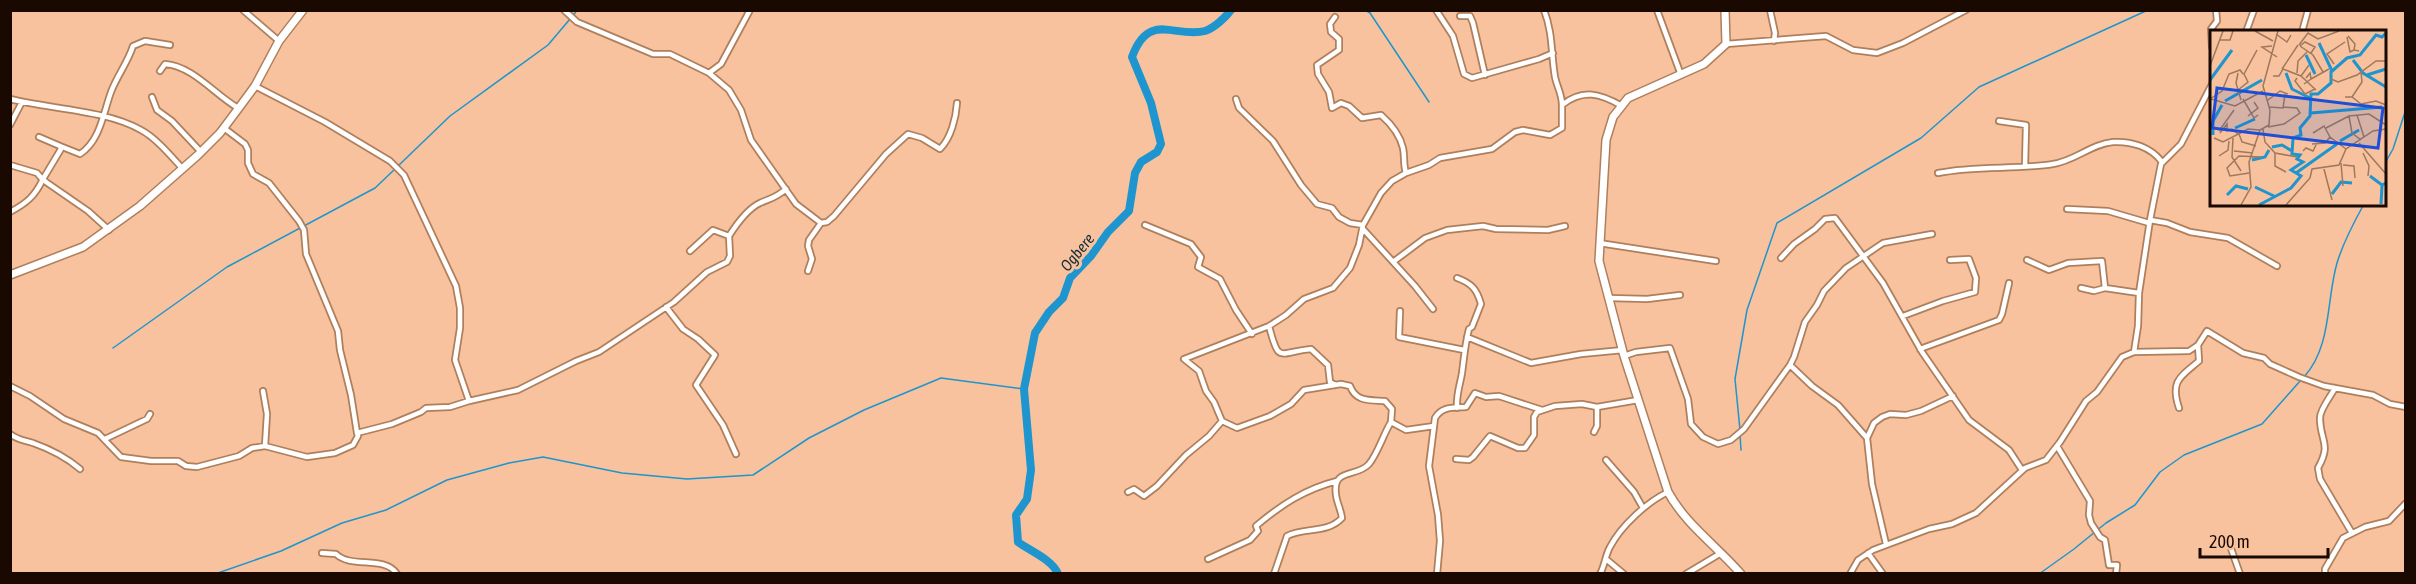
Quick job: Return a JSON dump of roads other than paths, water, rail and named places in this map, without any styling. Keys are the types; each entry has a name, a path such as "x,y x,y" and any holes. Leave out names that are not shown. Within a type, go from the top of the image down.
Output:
{"street":[{"path":"243,10 279,41"},
{"path":"10,275 83,247 140,206 201,152 224,128 255,86 279,41 303,10"},
{"path":"710,73 721,64 750,10"},
{"path":"1436,10 1453,36 1464,74 1472,78 1553,53"},
{"path":"1274,573 1287,536 1322,529 1342,518 1335,494 1337,482 1343,474 1359,471 1368,465 1391,422 1392,409 1385,401 1361,400 1353,393 1350,386 1335,385 1304,390 1291,404 1263,420 1237,428 1222,421 1215,402 1206,391 1199,371 1184,359 1269,326 1304,299 1333,288 1350,268 1363,227 1381,193 1392,181 1440,158 1492,148 1515,132 1523,130 1550,135 1562,128 1562,96 1557,89 1552,34 1544,10"},
{"path":"1657,10 1681,75"},
{"path":"1725,10 1726,44"},
{"path":"1770,10 1775,33 1774,40"},
{"path":"1741,573 1699,534 1668,492 1624,353 1599,261 1606,140 1613,117 1628,98 1704,64 1726,44 1826,36 1853,50 1876,53 1903,43 1966,10"},
{"path":"2211,30 2217,21 2216,10"},
{"path":"2247,30 2254,10"},
{"path":"2303,30 2308,10"},
{"path":"565,11 577,22 653,54 670,54 710,73 729,90 741,110 751,140 796,204 821,223"},
{"path":"1460,16 1470,16 1473,23 1485,75"},
{"path":"1335,17 1330,24 1331,32 1339,39 1339,50 1317,65 1318,74 1329,92 1332,108 1341,103 1349,106 1362,118 1381,115 1390,123 1403,148 1406,173"},
{"path":"39,137 80,154 101,126 112,91 133,46 145,41 170,45"},
{"path":"160,71 165,64 173,64 210,86 226,101 238,108"},
{"path":"255,86 325,122 390,161 404,175 456,286 460,308 460,328 455,360 469,402"},
{"path":"2134,352 2139,293 2162,162 2181,144 2210,88"},
{"path":"1562,105 1573,96 1601,94 1622,106"},
{"path":"152,97 157,110 172,121 201,152"},
{"path":"10,99 104,117 142,130 182,168"},
{"path":"1236,99 1239,108 1273,141 1317,204 1332,208 1339,217 1363,227 1433,309"},
{"path":"10,124 22,102"},
{"path":"808,271 812,259 808,246 809,240 821,223 827,222 834,216 886,154 908,134 922,138 940,149 947,141 957,103"},
{"path":"1999,121 2026,125 2025,166"},
{"path":"10,386 30,396 64,419 105,439 121,457 151,461 178,461 186,466 197,467 239,456 252,448 265,446 307,457 335,453 353,446 358,436 338,331 306,254 304,230 299,220 269,183 253,174 248,163 248,150 245,144 224,128"},
{"path":"1938,173 1971,168 2025,166 2067,161 2089,148 2113,142 2138,145 2151,150 2162,162"},
{"path":"10,212 24,205 36,194 60,152 60,146"},
{"path":"10,165 37,173 109,230"},
{"path":"357,432 392,424 426,408 450,406 518,390 576,361 587,358 690,290 707,272 727,262 730,256 729,237 751,209 759,203 774,199 786,189"},
{"path":"2067,209 2108,211 2167,223 2190,232 2228,238 2277,266"},
{"path":"1781,258 1794,244 1825,219 1835,218 1864,256 1903,316 1938,377 1969,420 2009,450 2022,470"},
{"path":"1145,225 1191,244 1201,257 1198,267 1220,279 1252,334"},
{"path":"1393,262 1425,238 1447,230 1484,226 1496,229 1548,230 1565,226"},
{"path":"690,251 713,230 729,237"},
{"path":"1467,337 1531,363 1581,354 1624,353 1670,348 1688,399 1691,424 1703,437 1718,444 1731,440 1744,429 1790,365 1804,322 1824,291 1846,268 1883,243 1932,234"},
{"path":"1599,243 1716,261"},
{"path":"1903,316 1942,301 1975,292 1976,278 1969,259 1950,260"},
{"path":"2027,260 2049,270 2068,263 2102,261 2105,288"},
{"path":"1457,278 1467,281 1474,287 1481,304 1467,337 1462,375 1456,396 1457,408"},
{"path":"1920,348 1999,320 2009,283"},
{"path":"2081,288 2094,291 2105,288 2139,293"},
{"path":"1609,298 1647,299 1680,295"},
{"path":"666,307 683,329 715,355 696,385 723,425 736,454"},
{"path":"1400,311 1399,337 1464,350"},
{"path":"1269,326 1275,350 1289,355 1311,349 1328,365 1330,382 1335,385"},
{"path":"1856,573 1850,573 1854,564 1868,553 1886,544 1903,541 1929,529 1952,524 1976,513 2022,470 2041,463 2057,446 2086,401 2097,392 2122,357 2134,352 2189,351 2198,345 2208,331 2243,353 2264,358 2270,364 2299,377 2335,388 2373,395 2390,404 2406,407"},
{"path":"2179,408 2175,388 2178,379 2199,361 2198,345"},
{"path":"1790,365 1812,386 1838,405 1866,438 1872,484 1886,544"},
{"path":"2335,388 2320,416 2326,448 2325,456 2318,468 2320,478 2352,533"},
{"path":"263,391 267,414 265,446"},
{"path":"1437,573 1440,541 1429,466 1435,418 1440,410 1466,407 1475,393 1486,397 1499,396 1542,410"},
{"path":"1866,438 1874,423 1882,417 1921,411 1953,396"},
{"path":"1456,459 1469,460 1490,436 1518,448 1525,448 1534,435 1534,417 1542,410 1560,405 1596,406 1638,400"},
{"path":"1594,432 1597,426 1596,406"},
{"path":"105,439 147,419 150,414"},
{"path":"1128,492 1134,489 1144,496 1209,436 1222,421"},
{"path":"1391,422 1406,430 1434,426"},
{"path":"10,434 19,441 35,444 61,454 80,469"},
{"path":"2057,446 2091,501 2089,515 2091,523 2100,537 2105,540 2109,565 2117,565 2116,573"},
{"path":"1606,460 1634,492 1643,508"},
{"path":"1208,559 1250,540 1258,531 1256,526 1284,503 1318,486 1337,482"},
{"path":"1600,573 1610,545 1619,533 1643,508 1668,492"},
{"path":"2325,573 2339,543 2352,533 2389,521 2406,503"},
{"path":"2228,540 2240,573"},
{"path":"322,553 336,554 338,557 356,562 385,565 397,573"},
{"path":"1868,553 1883,573"},
{"path":"1686,573 1721,554"},
{"path":"1606,559 1624,573"}],"waterway":[{"path":"573,16 577,10"},
{"name":"Ogbere","path":"1058,574 1051,564 1018,542 1016,515 1027,499 1031,470 1024,389 1035,333 1049,312 1063,298 1070,278 1091,256 1108,232 1129,211 1135,173 1141,162 1157,152 1161,144 1151,103 1132,57 1139,43 1146,34 1155,30 1205,31 1212,28 1231,10"},
{"path":"1365,10 1370,13 1429,102"},
{"path":"1740,430 1735,379 1747,310 1777,223 1921,138 1979,87 2148,10"},
{"path":"398,166 450,116 548,45 570,19"},
{"path":"2386,161 2393,149 2406,109"},
{"path":"113,348 227,267 375,188 395,169"},
{"path":"2304,377 2313,365 2324,337 2339,255 2363,206"},
{"path":"215,574 281,551 342,523 386,510 447,480 509,463 543,457 622,473 687,479 753,475 809,438 864,410 941,378 1024,389"},
{"path":"2039,574 2106,523 2135,505 2160,472 2184,455 2262,424 2301,380"},
{"path":"1740,435 1741,450"}]}
